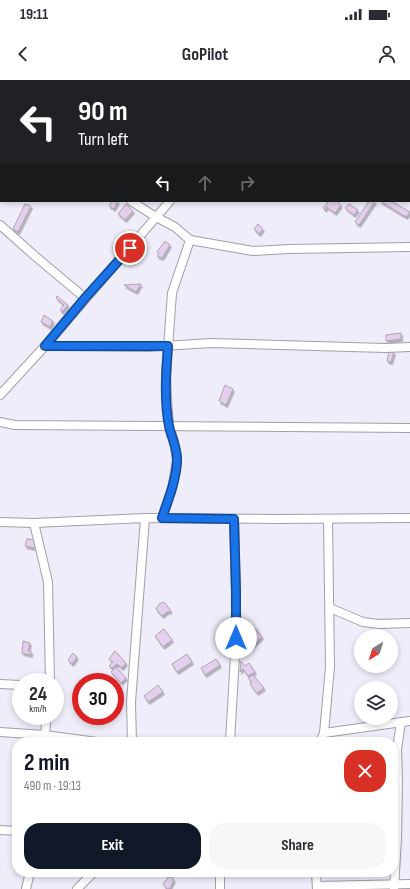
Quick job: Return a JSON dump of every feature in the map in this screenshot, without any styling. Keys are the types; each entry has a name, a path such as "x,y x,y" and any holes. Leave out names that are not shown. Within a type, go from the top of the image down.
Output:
{"street":[{"path":"133,202 175,227 190,240 253,252 290,249 410,247"},
{"path":"0,395 45,346 85,298 122,259 169,202"},
{"path":"0,225 85,298"},
{"path":"162,518 172,489 177,461 174,441 169,426 166,375 172,293 190,240"},
{"path":"45,346 168,346 211,343 385,348 410,347"},
{"path":"0,422 15,425 410,428"},
{"path":"132,737 132,695 145,518"},
{"path":"0,522 34,523 145,518 410,518"},
{"path":"230,737 236,638 234,519"},
{"path":"322,737 324,732 330,667 328,519"},
{"path":"34,523 48,582 50,673"},
{"path":"330,608 363,622 379,624 410,623"},
{"path":"0,684 12,685"},
{"path":"324,732 410,721"},
{"path":"398,742 401,722"},
{"path":"45,737 46,725"},
{"path":"0,732 38,737"},
{"path":"0,830 12,831"},
{"path":"26,889 29,877"},
{"path":"77,889 89,877"},
{"path":"220,877 220,889"},
{"path":"316,877 317,887 394,886 410,884"}],"building":[{"path":"111,202 118,202 114,209 109,206"},
{"path":"328,202 338,202 341,205 335,213 327,207 325,210 323,208"},
{"path":"368,202 374,202 359,225 355,222"},
{"path":"382,202 393,202 410,212 406,217"},
{"path":"25,204 31,206 18,232 13,229"},
{"path":"126,204 133,211 125,220 118,214"},
{"path":"349,204 358,210 354,215 345,208"},
{"path":"258,224 263,229 259,234 254,229"},
{"path":"165,241 170,245 162,258 157,256 159,254 157,252"},
{"path":"141,284 136,292 124,285"},
{"path":"57,296 68,305 62,312 60,310 64,305 56,298"},
{"path":"44,315 53,321 50,327 41,322"},
{"path":"401,333 401,339 386,341 386,335"},
{"path":"389,352 394,352 391,362 387,361"},
{"path":"225,385 233,389 226,405 219,401"},
{"path":"27,539 37,540 35,548 25,546"},
{"path":"164,602 171,611 162,616 156,609 159,604"},
{"path":"164,629 172,640 163,647 155,636"},
{"path":"256,629 262,637 248,650 244,646 251,639 247,634"},
{"path":"23,641 30,643 28,651 31,651 31,655 22,653"},
{"path":"115,651 126,663 122,668 117,664 112,668 109,666 113,662 109,659"},
{"path":"73,653 77,657 72,664 68,660"},
{"path":"187,654 192,662 177,672 172,664"},
{"path":"216,659 220,665 205,675 201,668"},
{"path":"241,661 245,666 249,663 255,672 248,676 243,669 240,672"},
{"path":"116,667 121,673 112,673 111,672"},
{"path":"253,675 264,688 257,693 250,684 252,682 248,678"},
{"path":"158,685 163,692 148,702 144,696"},
{"path":"168,877 172,877 174,880 169,889 167,889 163,884"}],"route":[{"path":"130,248 122,259 85,298 45,346 168,346 166,375 169,426 174,441 177,461 172,489 162,518 234,519 236,638"}]}
